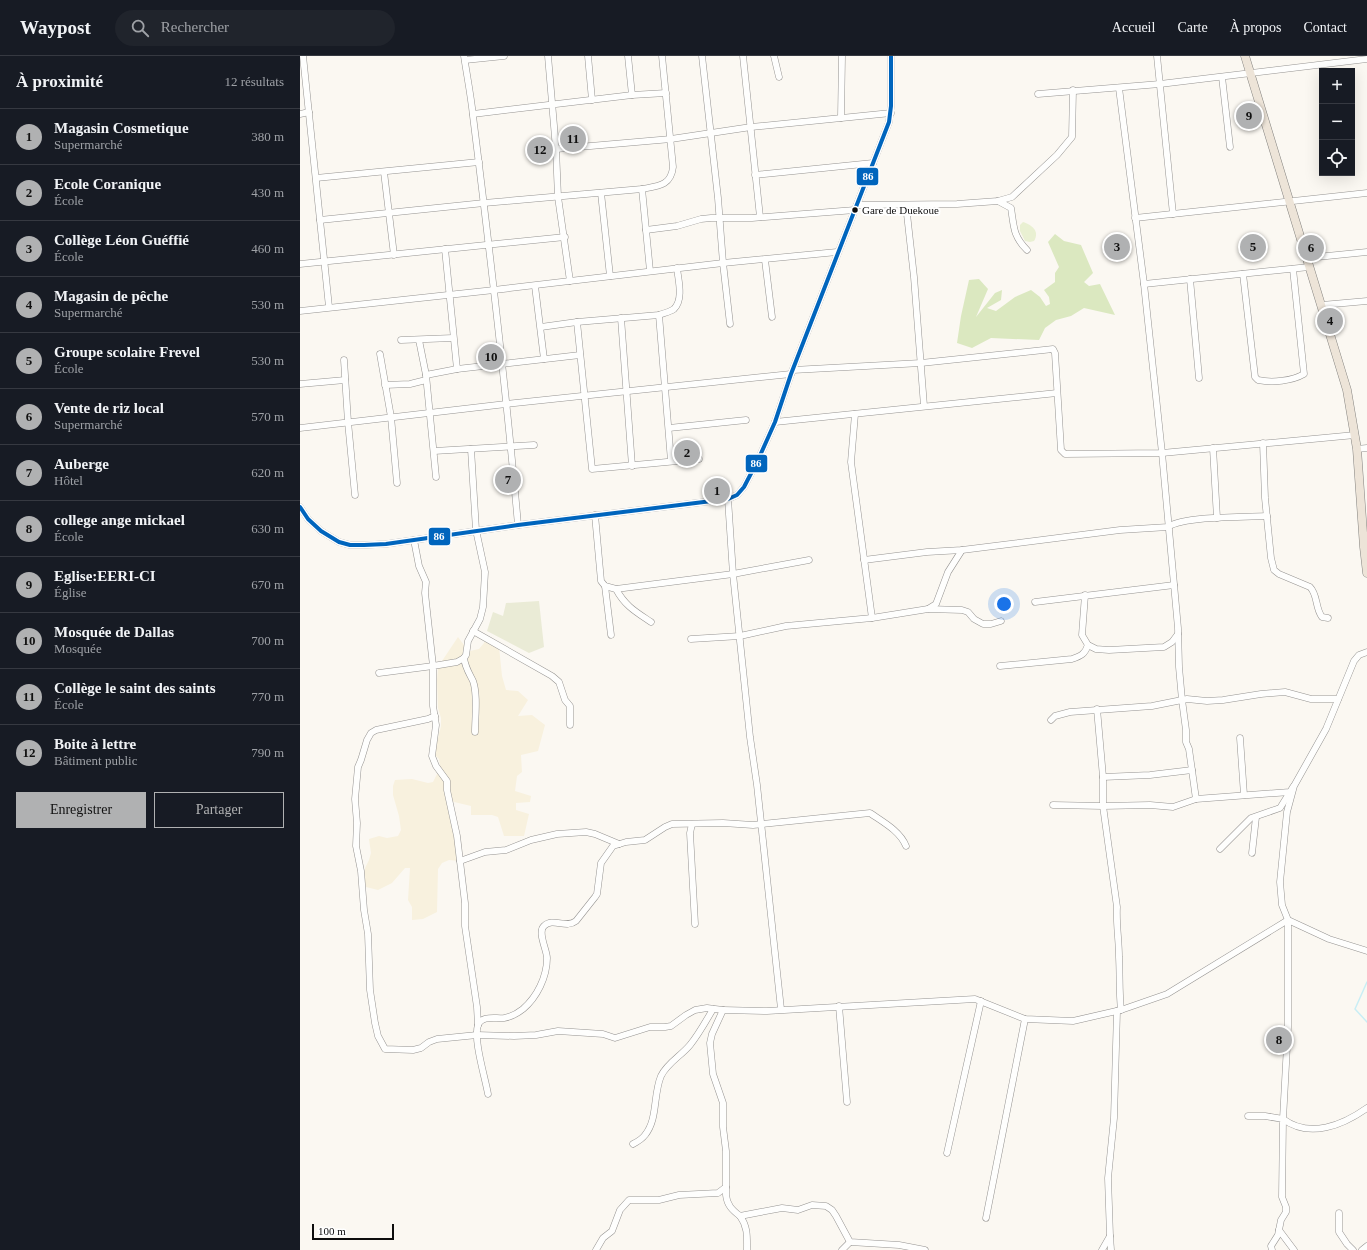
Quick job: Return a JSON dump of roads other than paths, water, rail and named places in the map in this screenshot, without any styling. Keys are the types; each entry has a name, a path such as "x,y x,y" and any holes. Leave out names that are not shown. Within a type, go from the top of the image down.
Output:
{"main road":[{"path":"1245,56 1288,202 1307,258 1345,384 1357,449 1367,572"}],"street":[{"path":"303,56 329,307"},
{"path":"504,56 464,58 473,114 489,246 518,524"},
{"path":"548,56 556,149 558,197 570,281"},
{"path":"588,56 592,100"},
{"path":"628,56 632,95"},
{"path":"320,220 390,214 484,203 642,189 661,185 669,181 672,175 673,167 662,56"},
{"path":"702,56 730,324"},
{"path":"743,56 760,217"},
{"path":"774,56 779,77"},
{"path":"841,118 842,56"},
{"path":"300,506 308,519 321,531 338,542 350,545 364,545 386,544 518,524 728,500 737,495 744,486 758,460 775,422 792,372 891,113 891,56"},
{"path":"1157,56 1173,214"},
{"path":"1038,94 1160,84 1367,59"},
{"path":"1222,76 1230,147"},
{"path":"1119,88 1144,284 1162,453 1186,742 1189,749 1196,799"},
{"path":"646,230 677,226 701,220 760,217 856,207 957,204 998,201 1012,197 1057,155 1072,137 1073,90"},
{"path":"473,114 632,95 666,93"},
{"path":"300,114 309,112"},
{"path":"556,149 671,139 751,127 891,113"},
{"path":"316,178 478,162"},
{"path":"755,175 873,163"},
{"path":"384,172 394,255"},
{"path":"642,189 650,271"},
{"path":"601,193 610,276"},
{"path":"1135,218 1367,193"},
{"path":"998,201 1010,208 1018,242 1027,250"},
{"path":"906,205 914,277 924,406"},
{"path":"300,264 565,238"},
{"path":"445,250 457,369"},
{"path":"300,311 535,286 676,268 838,252"},
{"path":"1307,258 1367,252"},
{"path":"765,260 772,317"},
{"path":"1144,284 1309,267"},
{"path":"540,327 577,322 659,315 674,308 678,302 679,294 676,268"},
{"path":"1243,274 1255,377 1258,380 1274,381 1297,378 1304,374 1292,269"},
{"path":"1190,279 1199,378"},
{"path":"535,286 544,359"},
{"path":"1322,306 1367,301"},
{"path":"659,315 672,461"},
{"path":"621,318 632,466"},
{"path":"577,322 592,469 699,459"},
{"path":"400,340 453,338"},
{"path":"420,340 426,378 436,478"},
{"path":"300,428 429,412 666,388 792,372 921,363 1053,349 1055,353 1062,452 1065,454 1162,453 1355,435"},
{"path":"380,354 391,417 396,483"},
{"path":"385,385 410,384 457,369 580,355"},
{"path":"344,360 348,422 356,495"},
{"path":"300,384 345,380"},
{"path":"775,422 1057,393"},
{"path":"855,414 851,462 872,618"},
{"path":"669,428 746,420"},
{"path":"1263,444 1265,498 1271,558 1274,570 1279,574 1310,587 1313,591 1319,613 1322,617 1328,618"},
{"path":"434,451 534,445"},
{"path":"1213,448 1217,518"},
{"path":"1357,449 1367,448"},
{"path":"471,449 476,530 485,572 485,586 481,614 468,641 464,658 465,666 472,681 475,696 475,732"},
{"path":"728,500 733,574 781,1009"},
{"path":"595,515 601,581 606,586 616,589 733,574 809,560"},
{"path":"864,560 927,552 962,550 1120,530 1168,527 1174,523 1180,522 1217,518 1267,516"},
{"path":"414,540 420,566 426,582 425,593 433,666 433,706 436,725 432,756 436,766 447,781 447,790 457,836 465,903 465,926 477,1007 478,1025 476,1035 488,1094"},
{"path":"928,609 936,604 948,572 962,550"},
{"path":"1035,602 1174,584"},
{"path":"606,586 611,635"},
{"path":"616,589 626,605 651,622"},
{"path":"1085,595 1082,635 1088,645 1096,649 1109,650 1164,647 1172,642 1178,634"},
{"path":"691,639 740,636 786,626 802,626 824,622 872,618 928,609 962,610 968,612 974,619 983,624 991,624 1001,620"},
{"path":"473,631 560,682 565,700 570,706 570,725"},
{"path":"1000,666 1072,658 1080,656 1085,652 1088,645"},
{"path":"1220,849 1251,818 1280,808 1326,729 1354,661 1359,655 1367,652"},
{"path":"379,672 433,666 457,662 464,658"},
{"path":"1051,720 1055,716 1070,712 1152,706 1187,699 1207,701 1223,700 1285,692 1311,699 1338,699"},
{"path":"1097,709 1104,806 1117,907 1116,922 1119,956 1119,1010 1114,1118 1108,1178 1111,1250"},
{"path":"435,716 428,719 376,730 371,733 367,740 362,760 358,767 355,799 356,846 361,871 364,910 368,934 370,990 378,1036 385,1049 413,1050 421,1048 429,1042 437,1040 476,1035 529,1036 558,1031 603,1034 615,1038 650,1027 672,1026 686,1014 695,1010 707,1008 767,1011 975,999 1025,1019 1073,1021 1119,1010 1167,994 1288,920"},
{"path":"1240,738 1244,795"},
{"path":"1103,777 1150,775 1192,770"},
{"path":"1272,1250 1271,1246 1279,1230 1281,1220 1286,1209 1282,1197 1283,1119 1288,1027 1288,920 1282,905 1280,882 1287,812 1294,786"},
{"path":"1053,805 1104,806 1150,804 1173,807 1196,799 1290,792"},
{"path":"478,1025 484,1019 504,1018 513,1015 531,1002 545,974 547,957 541,930 542,927 550,923 571,924 576,921 597,894 601,863 613,846 645,840 665,827 679,823 761,824 870,813 903,838 906,846"},
{"path":"1252,853 1256,817"},
{"path":"692,824 690,833 695,924"},
{"path":"460,861 485,852 506,850 532,840 557,834 586,832 595,834 618,844"},
{"path":"1288,920 1329,939 1367,951"},
{"path":"948,1153 981,1001"},
{"path":"839,1006 847,1102"},
{"path":"633,1144 645,1136 650,1128 656,1088 662,1075 668,1066 690,1045 706,1023 713,1009"},
{"path":"723,1010 712,1034 710,1043 713,1074 723,1103 727,1201 733,1211 745,1222 747,1250"},
{"path":"986,1218 1025,1019"},
{"path":"1248,1116 1265,1116 1283,1119 1296,1127 1316,1129 1324,1128 1367,1108"},
{"path":"596,1250 603,1238 612,1231 620,1210 629,1200 659,1200 679,1195 718,1193 726,1187"},
{"path":"740,1216 782,1208 798,1210 812,1205 826,1206 832,1210 850,1242"},
{"path":"1339,1213 1340,1232 1347,1244 1354,1250"},
{"path":"1279,1230 1294,1250"},
{"path":"1102,1250 1110,1236"},
{"path":"842,1250 850,1242 899,1244 924,1250"},
{"path":"1362,1250 1367,1246"}],"waterway":[{"path":"1367,982 1355,1009 1367,1022"}],"place":[{"name":"Eglise:EERI-CI","path":"1249,116"},
{"name":"Collège le saint des saints","path":"573,139"},
{"name":"Boite à lettre","path":"540,150"},
{"name":"Gare de Duekoue","path":"855,210"},
{"name":"Collège Léon Guéffié","path":"1117,247"},
{"name":"Groupe scolaire Frevel","path":"1253,247"},
{"name":"Vente de riz local","path":"1311,248"},
{"name":"Magasin de pêche","path":"1330,321"},
{"name":"Mosquée de Dallas","path":"491,357"},
{"name":"Ecole Coranique","path":"687,453"},
{"name":"Auberge","path":"508,480"},
{"name":"Magasin Cosmetique","path":"717,491"},
{"name":"college ange mickael","path":"1279,1040"}]}
